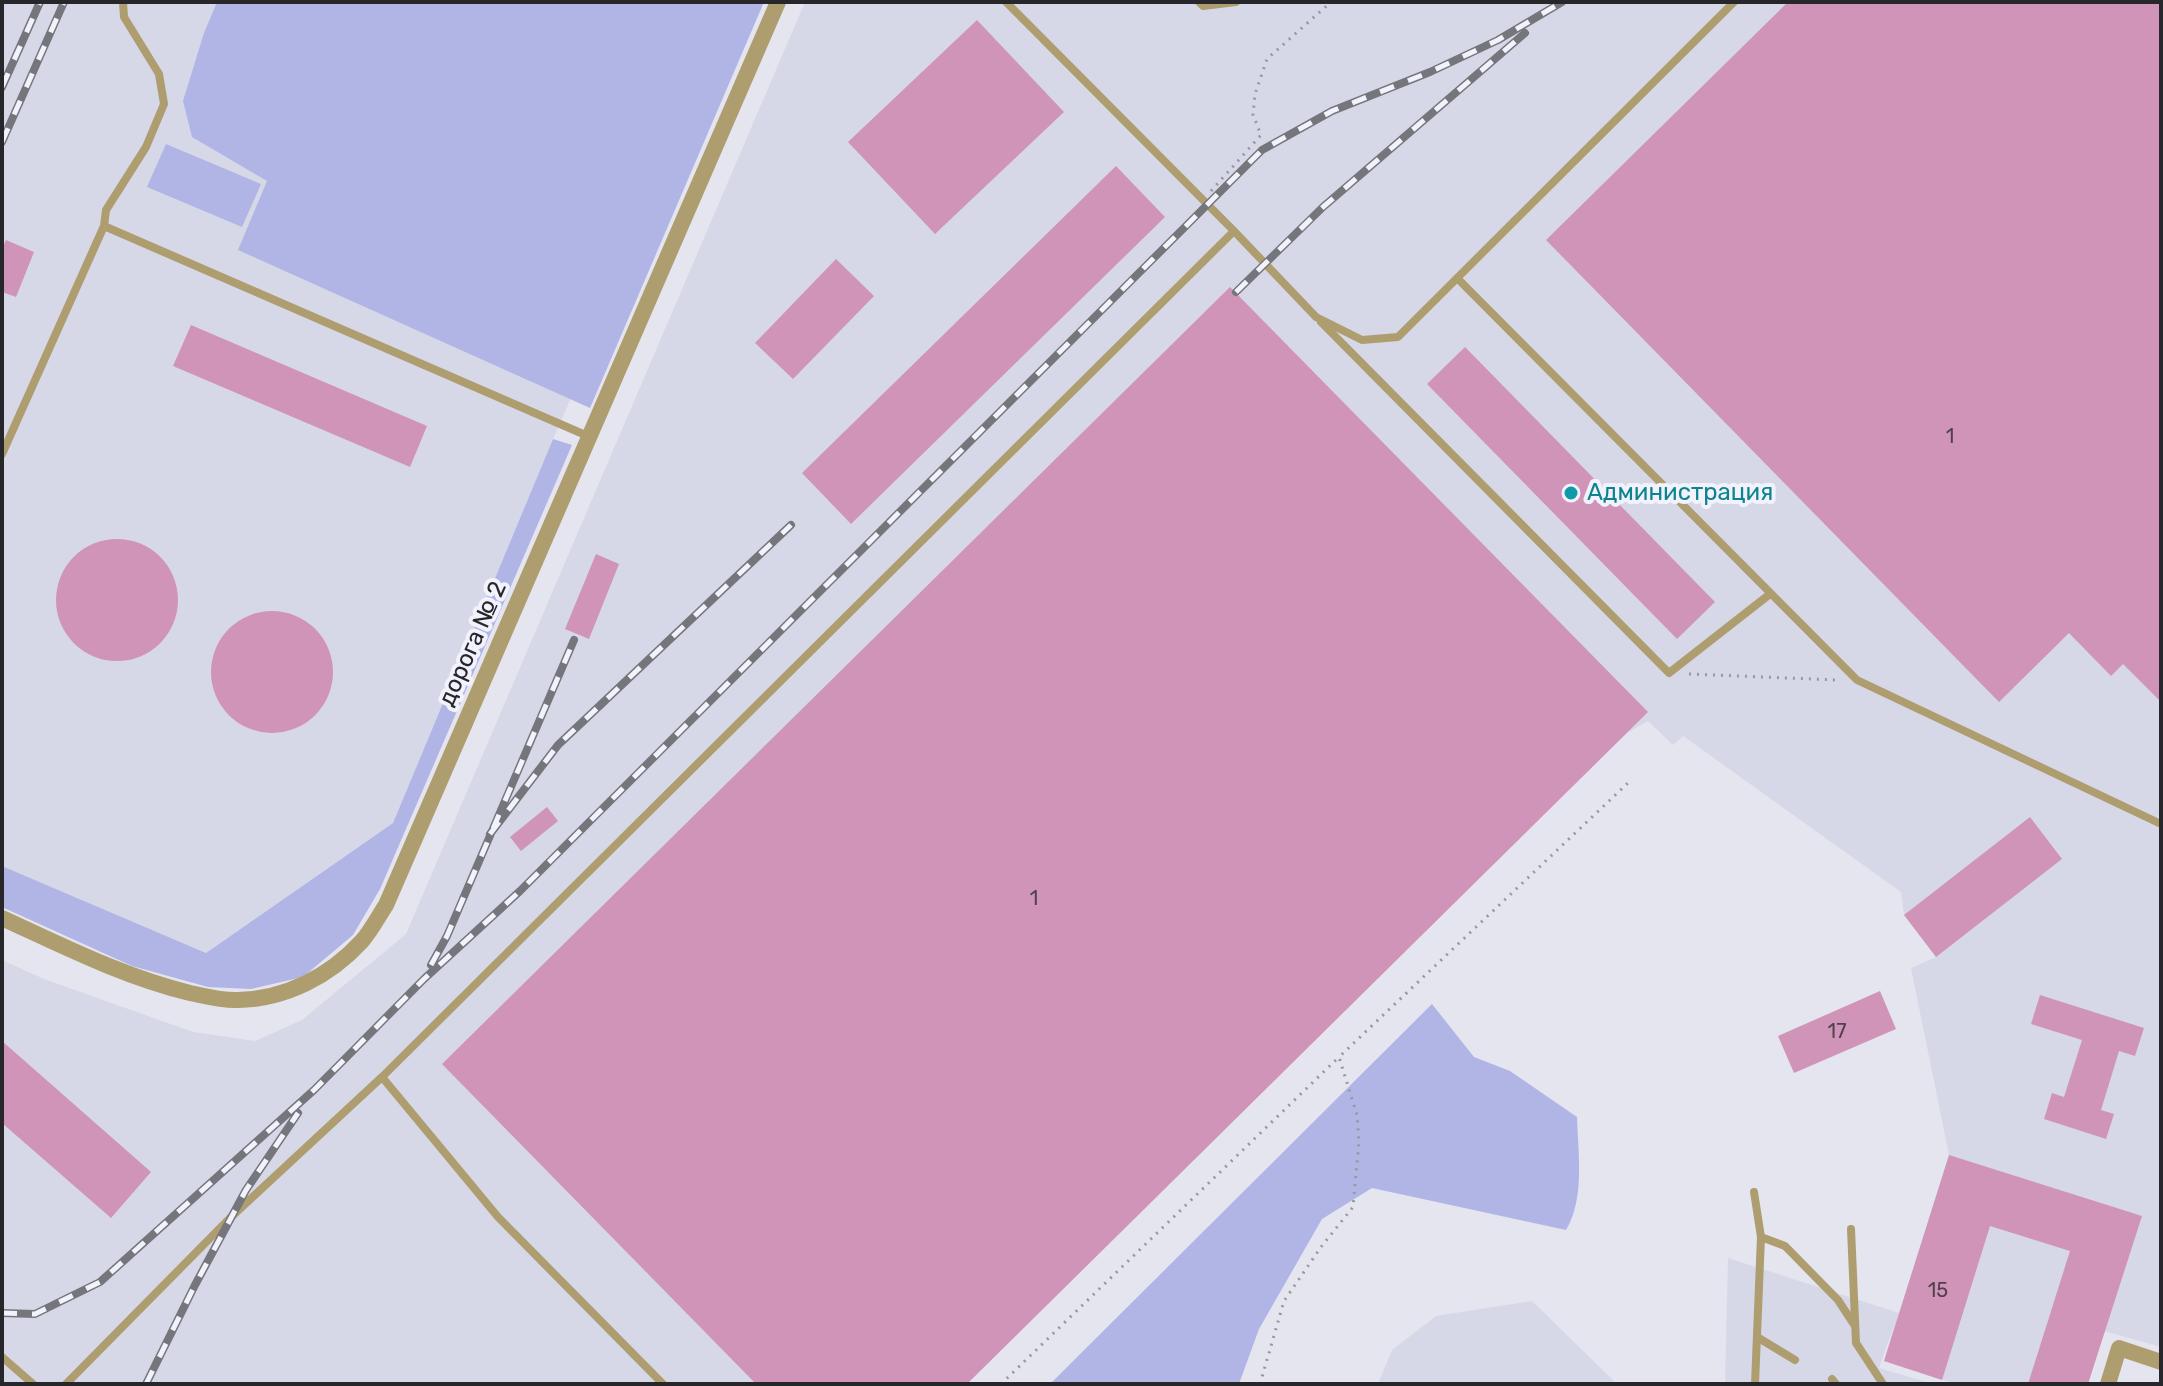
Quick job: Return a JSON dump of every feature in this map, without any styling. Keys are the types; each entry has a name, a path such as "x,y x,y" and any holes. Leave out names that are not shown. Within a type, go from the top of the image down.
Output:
{"street":[{"name":"дорога № 2","path":"2,918 160,986 237,1000 279,993 313,982 363,940 386,905 778,2"},
{"path":"2108,1384 2119,1348 2161,1362"}],"lane":[{"path":"2,454 104,226 106,210 146,147 164,104 159,74 124,17 123,2"},
{"path":"1006,2 1669,673 1770,594"},
{"path":"1199,2 1203,6 1236,2"},
{"path":"1316,317 1362,340 1398,337 1734,2"},
{"path":"104,226 590,437"},
{"path":"66,1384 230,1218 382,1077 1234,231"},
{"path":"1457,278 1857,680 2161,824"},
{"path":"382,1077 498,1217 663,1384"},
{"path":"1754,1192 1761,1237 1757,1382"},
{"path":"1851,1229 1856,1343 1885,1383"},
{"path":"1761,1237 1785,1246 1838,1300 1855,1327"},
{"path":"1757,1337 1795,1360"},
{"path":"4,1362 33,1384"}],"path":[{"path":"1202,199 1261,135 1253,115 1255,94 1267,59 1331,2"},
{"path":"1669,673 1857,680"},
{"path":"1001,1384 1630,781"},
{"path":"1260,1384 1284,1301 1353,1207 1359,1142 1357,1115 1339,1057"}],"shaded area":[{"path":"2,2 231,2 644,231 553,439 393,823 206,953 2,866"},
{"path":"217,2 764,2 590,408 238,250 267,181 192,137 183,101"},
{"path":"805,2 2161,2 2161,1347 2104,1331 2088,1384 1956,1384 1884,1361 1896,1320 1879,1368 1933,1384 1725,1384 1728,1258 1899,1313 1949,1155 1911,968 1936,957 1904,915 1901,892 1683,736 1673,745 1648,721 1627,733 964,1384 2,1384 2,960 44,979 193,1032 255,1041 302,1020 406,934"},
{"path":"166,144 261,184 242,227 147,187"},
{"path":"553,439 572,445 380,889 353,935 303,977 251,989 208,987 132,966 2,907 2,866 206,953 393,823"},
{"path":"1432,1004 1474,1057 1510,1071 1577,1117 1578,1190 1566,1230 1372,1188 1322,1219 1259,1329 1239,1384 1050,1384"},
{"path":"1532,1301 1617,1384 1378,1384 1392,1350 1436,1316"}],"building":[{"path":"1788,2 2161,2 2161,702 2123,664 2111,676 2069,633 1999,702 1546,240"},
{"path":"977,20 1064,112 935,234 848,142"},
{"path":"1116,166 1165,217 851,524 802,473"},
{"path":"6,240 34,252 16,297 2,292 2,249"},
{"path":"836,259 874,296 793,379 755,343"},
{"path":"1230,287 1648,712 967,1384 756,1384 442,1064"},
{"path":"191,325 427,426 410,467 173,366"},
{"name":"Администрация","path":"1465,347 1715,602 1677,639 1427,384"},
{"path":"117,539 140,543 160,557 174,577 178,600 174,623 160,643 140,657 117,661 94,657 74,643 60,623 56,600 60,577 74,557 94,543"},
{"path":"596,554 619,564 589,639 565,629"},
{"path":"272,611 295,615 315,629 329,649 333,672 329,695 315,715 295,729 272,733 249,729 229,715 215,695 211,672 215,649 229,629 249,615"},
{"path":"547,807 558,821 521,851 510,837"},
{"path":"2030,817 2062,859 1936,957 1904,915"},
{"path":"1880,991 1896,1029 1794,1073 1778,1036"},
{"path":"2040,995 2144,1028 2135,1056 2119,1051 2101,1110 2114,1114 2106,1139 2044,1119 2052,1093 2064,1097 2082,1040 2031,1024"},
{"path":"2,1041 151,1172 111,1218 2,1123"},
{"path":"1949,1155 2142,1216 2088,1384 2028,1384 2070,1251 1990,1226 1942,1380 1884,1361"}],"railway":[{"path":"2,87 40,2"},
{"path":"2,142 64,2"},
{"path":"2,1313 35,1314 100,1282 314,1090 424,979 520,891 1262,150 1332,111 1430,72 1498,40 1562,2"},
{"path":"1236,292 1323,207 1525,33"},
{"path":"490,834 558,745 791,525"},
{"path":"431,965 447,936 574,640"},
{"path":"146,1384 246,1190 298,1113"}],"place":[{"name":"Администрация","path":"1571,493"}]}
